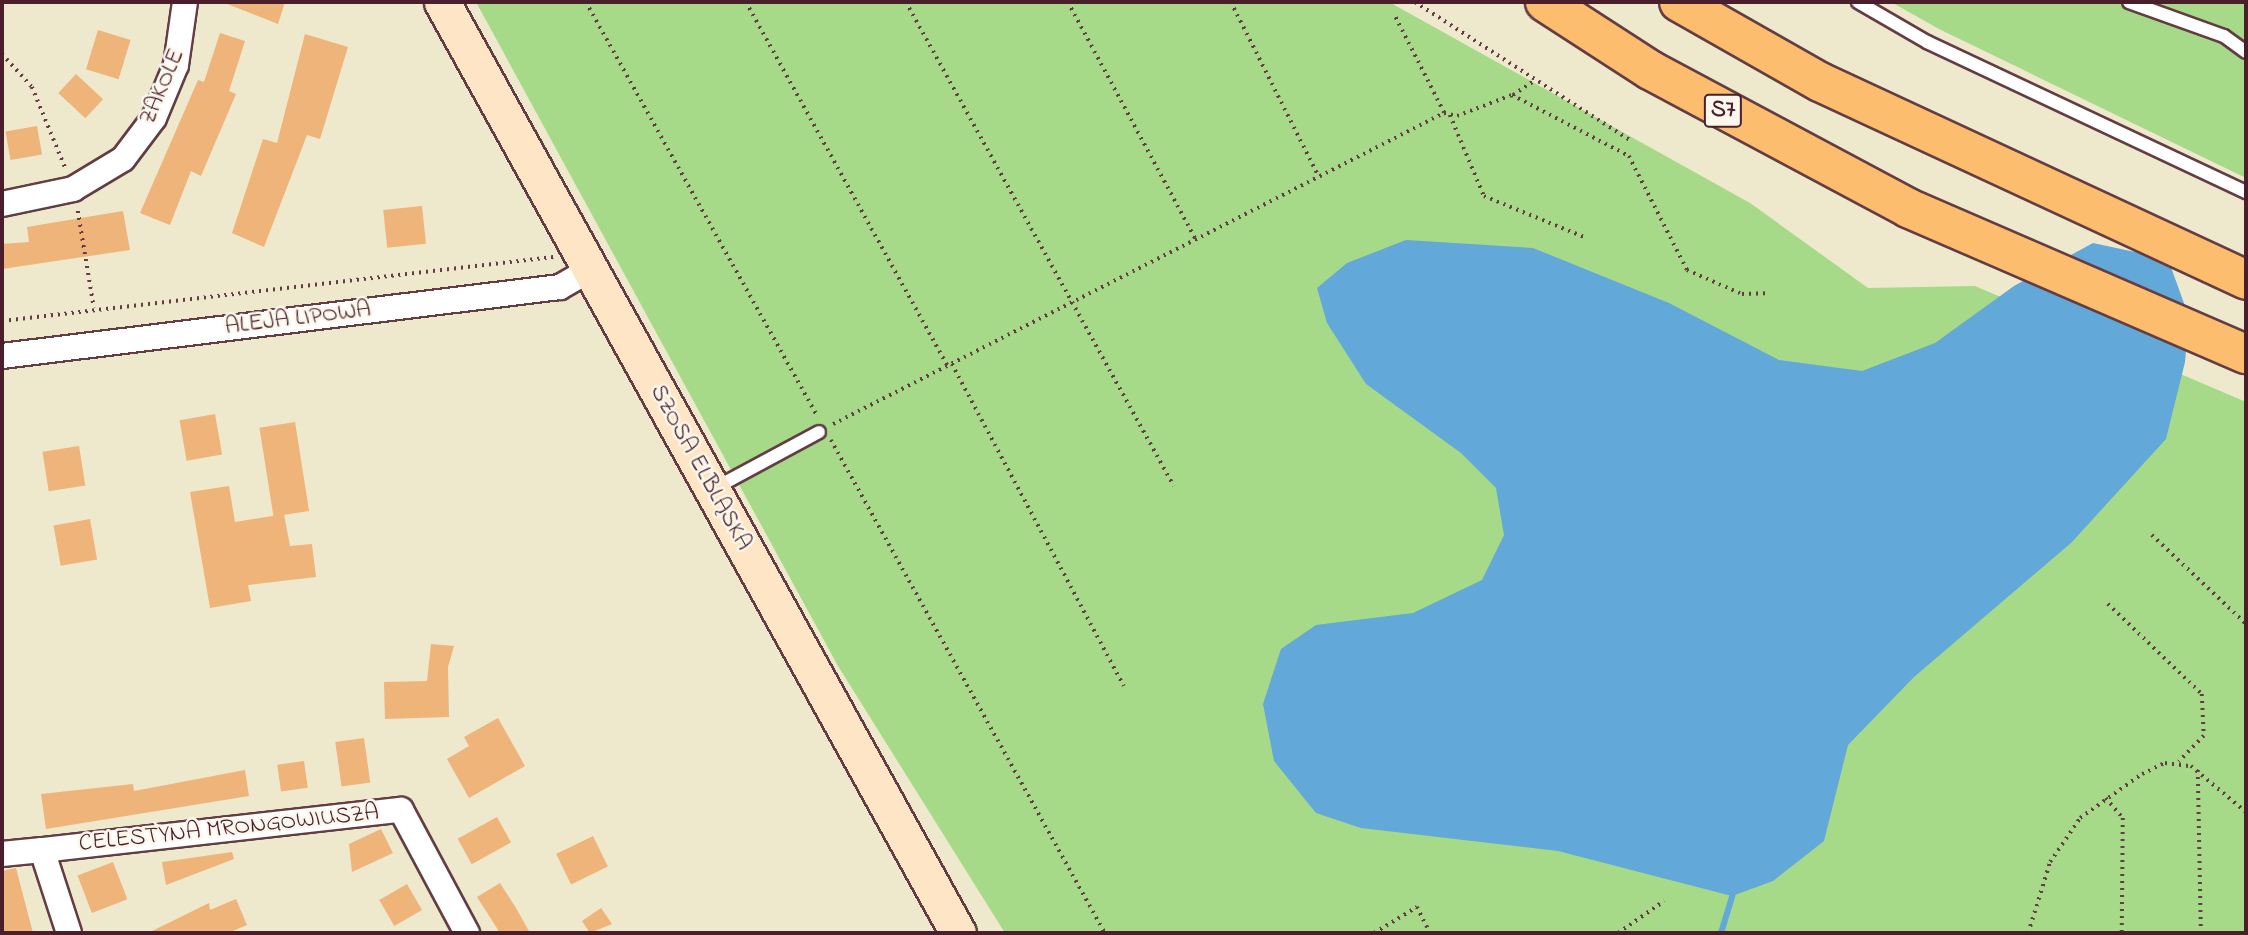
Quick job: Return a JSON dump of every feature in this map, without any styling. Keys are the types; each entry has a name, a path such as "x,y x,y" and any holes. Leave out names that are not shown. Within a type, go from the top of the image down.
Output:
{"highway":[{"name":"S7","path":"1545,2 1650,70 1908,208 2246,354"},
{"path":"1679,2 1820,82 2246,280"}],"main road":[{"name":"SZOSA ELBLĄSKA","path":"442,2 577,263 712,490 958,933"}],"street":[{"name":"ZAKOLE","path":"2,204 74,189 123,159 154,118 183,40 186,2"},
{"name":"ALEJA LIPOWA","path":"2,356 560,287 577,263"},
{"name":"CELESTYNA MRONGOWIUSZA","path":"2,854 401,810 467,933"},
{"name":"CELESTYNA MRONGOWIUSZA","path":"43,850 69,933"}],"lane":[{"path":"1858,2 1927,42 2246,192"},
{"path":"2129,2 2224,36 2246,52"},
{"path":"712,490 822,430"}],"path":[{"path":"586,2 822,430 1105,933"},
{"path":"746,2 950,365 1124,686"},
{"path":"906,2 1070,304 1174,486"},
{"path":"1068,2 1196,240"},
{"path":"1231,2 1319,177"},
{"path":"1415,2 1534,81 1630,140"},
{"path":"1394,15 1444,113 1450,115 1513,95 1534,81"},
{"path":"2,54 32,87 74,189 94,309"},
{"path":"1513,95 1629,156 1688,270 1742,294 1766,293"},
{"path":"822,430 1444,113"},
{"path":"1450,115 1483,196 1584,237"},
{"path":"2,321 94,309 577,263"},
{"path":"2152,534 2246,624"},
{"path":"2028,933 2050,862 2080,818 2105,797 2142,774 2179,762 2204,736 2202,694 2108,604"},
{"path":"2179,762 2198,770 2246,812"},
{"path":"2198,770 2201,933"},
{"path":"2105,797 2123,818 2122,933"},
{"path":"1618,933 1664,901"},
{"path":"1374,933 1417,906 1430,933"}],"green space":[{"path":"476,2 1389,2 1750,203 1868,288 1975,286 2246,402 2246,933 1005,933 838,666"},
{"path":"1891,2 2246,2 2246,178 1939,29"}],"water":[{"path":"1406,240 1533,248 1669,303 1779,360 1862,371 1935,343 2014,286 2093,243 2168,259 2189,317 2185,362 2166,439 2071,543 1914,677 1848,745 1824,841 1773,881 1732,896 1558,851 1361,828 1316,813 1274,761 1263,704 1281,649 1316,625 1413,613 1482,580 1504,535 1496,488 1461,453 1366,384 1327,323 1317,288 1347,263"}],"building":[{"path":"222,2 285,2 278,24"},
{"path":"98,30 131,40 119,79 86,69"},
{"path":"220,33 245,41 229,91 236,94 201,176 191,171 170,225 140,213 198,80 204,82"},
{"path":"305,34 348,47 320,139 307,135 264,247 232,233 263,139 277,143"},
{"path":"76,74 103,99 85,118 58,93"},
{"path":"37,126 42,155 11,160 5,132"},
{"path":"422,206 426,244 387,248 383,210"},
{"path":"123,211 130,250 2,269 2,244 29,242 27,227"},
{"path":"215,414 222,454 187,461 180,420"},
{"path":"295,422 309,511 274,517 259,428"},
{"path":"79,446 85,486 49,491 42,452"},
{"path":"229,486 235,522 284,514 290,546 312,544 316,577 248,585 251,601 210,608 190,492"},
{"path":"90,519 97,559 61,566 54,525"},
{"path":"431,644 454,646 448,667 449,717 385,719 384,682 427,681"},
{"path":"498,718 525,766 469,798 447,759 469,746 464,737"},
{"path":"364,738 370,783 342,787 335,742"},
{"path":"304,761 308,788 281,791 277,765"},
{"path":"245,770 249,796 46,829 41,794 133,784 134,791"},
{"path":"497,817 511,842 472,864 458,839"},
{"path":"381,829 393,853 352,872 349,844"},
{"path":"593,836 608,867 571,885 556,854"},
{"path":"232,852 234,859 166,885 162,862"},
{"path":"113,862 127,899 92,913 78,876"},
{"path":"16,868 33,933 2,933 2,871"},
{"path":"500,883 530,933 500,933 477,897"},
{"path":"407,884 422,910 394,926 379,900"},
{"path":"236,899 247,925 228,933 148,933 209,903 210,910"},
{"path":"601,908 612,924 590,933 582,921"}],"waterway":[{"path":"1721,933 1732,896"}]}
